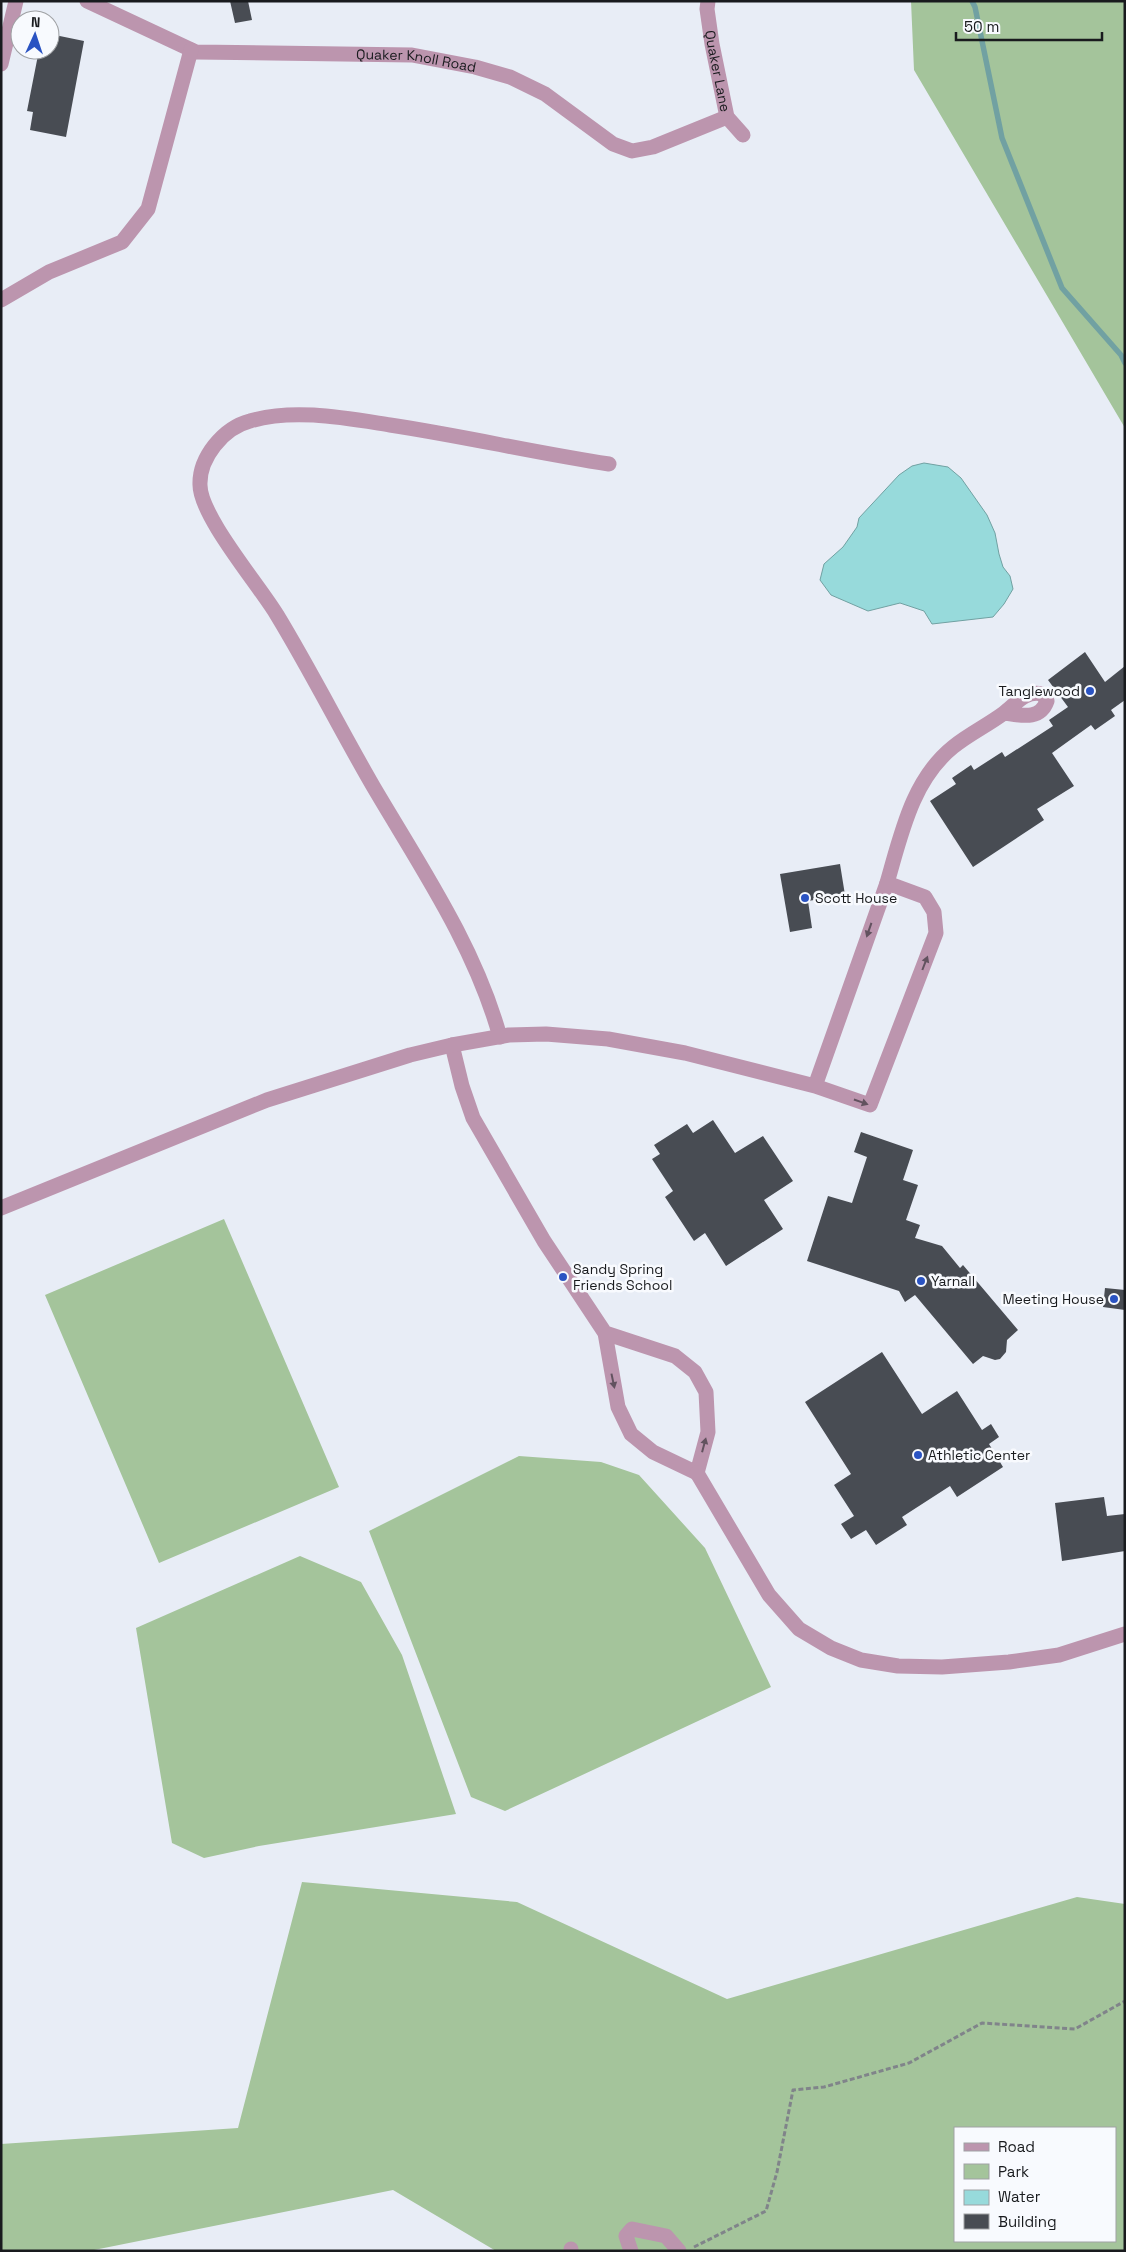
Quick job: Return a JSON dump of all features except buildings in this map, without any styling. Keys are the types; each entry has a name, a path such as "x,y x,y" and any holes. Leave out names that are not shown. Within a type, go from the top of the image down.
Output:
{"street":[{"path":"1,64 16,1"},
{"name":"Quaker Knoll Road","path":"87,1 196,52 412,56 475,67 510,76 545,94 613,144 632,151 653,147 727,117"},
{"name":"Quaker Lane","path":"708,1 707,9 712,44 727,117 743,135"},
{"path":"1,300 49,272 122,242 148,209 190,50"},
{"path":"500,1037 490,1002 463,942 368,778 310,668 268,599 205,508 200,487 203,464 220,438 247,421 278,415 342,417 445,433 609,464"},
{"path":"814,1086 887,883 903,828 914,799 931,769 953,747 1004,713"},
{"path":"1,1208 267,1100 410,1055 452,1045 500,1037 546,1034 608,1039 686,1053 814,1086 870,1105 936,934 934,912 925,897 887,883"},
{"path":"452,1045 462,1086 473,1118 544,1241 605,1333 618,1407 631,1434 653,1452 697,1473 769,1595 799,1629 831,1648 861,1660 898,1666 942,1667 1009,1662 1059,1655 1125,1634"},
{"path":"605,1333 675,1356 695,1372 706,1392 708,1432 697,1473"},
{"path":"631,2251 626,2236 632,2229 666,2236 679,2251"}],"path":[{"path":"686,2251 766,2212 794,2090 824,2087 909,2063 982,2023 1075,2029 1125,2001"}],"green space":[{"path":"911,1 1125,1 1125,428 914,70"},
{"path":"224,1219 339,1487 159,1563 45,1295"},
{"path":"519,1456 601,1462 639,1475 705,1548 771,1687 505,1811 471,1797 369,1531"},
{"path":"300,1556 361,1582 402,1655 456,1814 259,1846 204,1858 172,1843 136,1628"},
{"path":"302,1882 517,1902 727,1999 1077,1897 1125,1904 1125,2251 496,2251 393,2190 89,2251 1,2251 1,2144 238,2128"}],"water":[{"path":"924,463 948,467 961,478 987,515 995,533 1003,567 1010,576 1013,589 993,617 932,624 924,611 900,603 868,611 831,595 820,580 824,564 843,547 857,527 859,518 899,475 912,466"}],"waterway":[{"path":"972,1 975,7 1002,138 1062,288 1121,355 1125,363"}],"place":[{"name":"Tanglewood","path":"1090,691"},
{"name":"Scott House","path":"805,898"},
{"name":"Sandy Spring Friends School","path":"563,1277"},
{"name":"Yarnall","path":"921,1281"},
{"name":"Meeting House","path":"1114,1299"},
{"name":"Athletic Center","path":"918,1455"}]}
